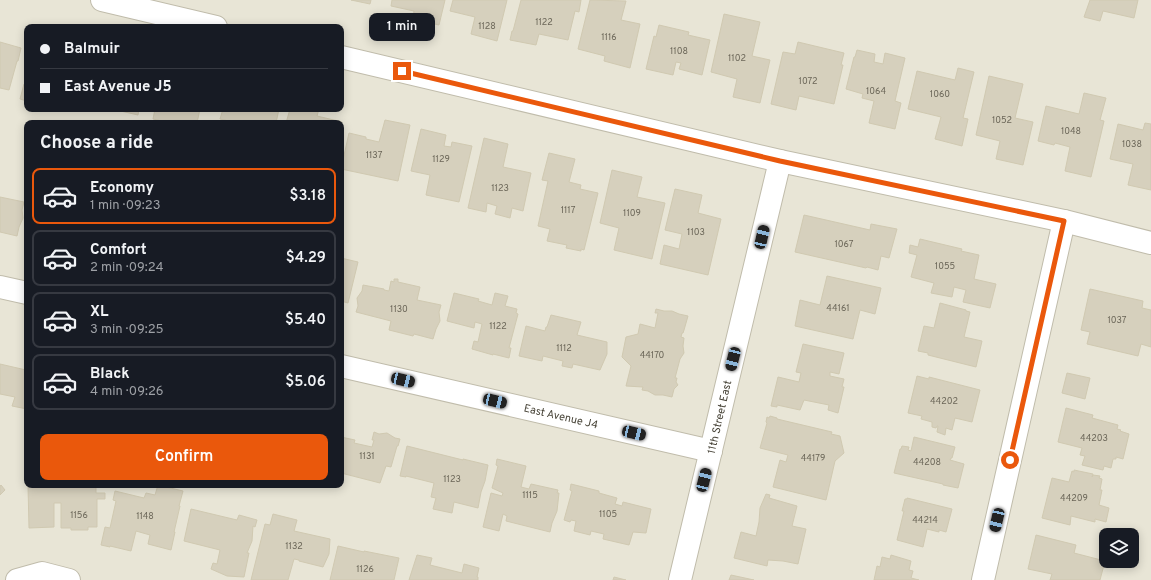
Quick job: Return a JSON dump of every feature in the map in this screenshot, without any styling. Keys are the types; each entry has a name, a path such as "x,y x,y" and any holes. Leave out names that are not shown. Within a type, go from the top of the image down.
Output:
{"street":[{"path":"102,0 203,24"},
{"path":"344,58 780,161 1064,221 1151,243"},
{"name":"11th Street East","path":"680,580 780,161"},
{"path":"983,580 1064,221"},
{"path":"0,287 24,292"},
{"name":"East Avenue J4","path":"344,367 711,451"},
{"path":"17,580 42,573 70,580"}],"shaded area":[{"path":"0,0 1151,0 1151,580 0,580"}],"building":[{"path":"351,0 371,0 370,4"},
{"path":"392,0 445,0 439,25 413,19 414,11 391,6"},
{"path":"453,0 507,0 497,41 471,34 475,17 450,11"},
{"path":"521,0 581,0 579,12 575,11 568,40 539,34 536,45 510,40"},
{"path":"590,0 626,1 621,20 640,24 630,68 604,61 605,56 578,49"},
{"path":"1090,0 1138,0 1134,18 1103,11 1100,21 1084,17"},
{"path":"724,14 760,22 752,56 770,60 760,103 733,97 737,79 711,72"},
{"path":"659,25 689,32 688,35 710,40 702,75 679,69 681,63 676,62 673,75 646,69 654,36 656,37"},
{"path":"0,42 21,48 9,90 0,88"},
{"path":"798,42 844,53 841,65 843,65 834,104 799,96 796,110 771,104 783,52 795,54"},
{"path":"857,50 875,54 874,62 883,64 885,53 905,58 895,101 901,103 895,129 869,123 874,101 862,98 863,94 846,89"},
{"path":"958,68 974,72 963,118 968,119 962,146 935,139 941,117 908,109 917,71 955,80"},
{"path":"989,76 1023,84 1015,118 1033,122 1023,165 996,159 1000,141 976,135"},
{"path":"24,84 24,100 20,99"},
{"path":"1084,93 1106,98 1100,120 1104,121 1091,177 1065,171 1070,147 1038,141 1046,106 1079,114"},
{"path":"125,112 138,112 138,115"},
{"path":"154,112 199,112 198,120 153,119"},
{"path":"222,112 278,112 277,120 220,119"},
{"path":"289,112 318,112 317,116 334,120 287,120"},
{"path":"385,120 410,125 398,181 344,170 344,156 349,133 379,142"},
{"path":"1145,123 1151,124 1151,190 1128,185 1133,164 1110,159 1118,124 1143,130"},
{"path":"421,129 446,135 444,146 451,147 452,142 472,146 459,202 426,195 430,175 411,171"},
{"path":"484,138 508,144 503,167 531,173 523,211 512,208 510,218 495,214 497,206 487,203 486,212 468,208"},
{"path":"549,153 575,159 569,182 581,185 580,189 598,193 584,250 581,249 581,251 566,248 567,245 547,241 550,229 538,226 548,181 542,180"},
{"path":"612,170 642,177 637,197 665,203 652,259 614,250 619,228 600,223"},
{"path":"675,189 702,195 698,213 721,219 708,275 660,264 664,245 679,249 682,234 665,230"},
{"path":"0,197 24,202 22,210 23,218 17,236 0,232"},
{"path":"804,215 870,230 871,224 897,229 889,258 881,256 878,270 795,252"},
{"path":"920,239 962,249 961,251 979,255 974,279 996,284 990,308 963,302 966,290 954,287 952,297 931,293 934,283 911,277 917,255 909,253 910,245 918,247"},
{"path":"344,259 358,262 348,303 344,302"},
{"path":"827,276 881,288 875,314 860,310 853,339 795,326 800,300 820,305"},
{"path":"394,279 398,279 398,282 420,287 417,300 441,305 439,312 440,321 433,339 389,330 391,321 356,312 358,306 357,298 362,291 363,285 389,291 391,281 394,282"},
{"path":"1090,289 1143,301 1142,308 1151,310 1151,347 1141,344 1138,356 1087,344 1090,332 1081,330"},
{"path":"454,293 479,299 478,301 492,305 495,293 508,296 505,306 517,309 516,313 518,314 509,348 511,348 509,358 472,349 474,341 478,342 482,324 475,322 474,328 447,321"},
{"path":"940,303 970,312 964,337 982,341 976,367 918,351 924,326 934,328"},
{"path":"656,309 672,311 688,316 681,337 684,338 684,353 680,359 675,378 677,378 676,382 678,385 674,389 672,397 655,395 648,391 642,390 643,387 626,386 631,366 622,357 626,337 638,334 640,324 655,328 658,313 655,313"},
{"path":"551,315 581,322 577,335 607,342 607,354 600,370 573,364 572,368 562,366 563,361 543,356 542,361 519,356 526,326 545,331"},
{"path":"803,344 844,353 839,374 830,372 830,376 844,379 842,387 844,387 838,413 828,410 829,405 804,400 800,410 777,405 777,407 771,406 778,377 799,382 801,373 796,372"},
{"path":"0,364 24,370 24,408 12,406 15,397 0,394"},
{"path":"1067,373 1090,378 1085,399 1062,393"},
{"path":"917,376 929,379 929,377 980,390 972,422 955,418 952,430 946,428 945,435 937,432 938,426 936,428 932,427 932,422 921,419 922,416 908,413"},
{"path":"1066,408 1093,415 1092,418 1118,425 1117,429 1129,434 1123,459 1116,457 1116,459 1113,459 1111,468 1104,466 1103,470 1082,465 1085,456 1080,455 1082,448 1058,442"},
{"path":"770,416 832,432 831,434 840,436 844,453 835,461 826,500 773,487 780,460 786,462 788,455 760,448 767,423 767,417 769,418"},
{"path":"374,432 379,434 387,433 400,439 391,467 386,466 380,483 344,474 344,438 355,440 354,443 372,447 374,440 372,440"},
{"path":"914,437 955,447 950,460 964,464 958,488 894,473 900,449 902,446 909,447 908,450 911,451"},
{"path":"407,446 488,465 478,508 454,502 452,513 433,509 436,498 431,497 434,483 406,476 400,476"},
{"path":"497,459 526,466 521,487 529,489 531,484 558,490 557,511 550,532 506,521 507,516 503,514 499,531 483,527 491,493 502,496 503,493 492,488 498,466 496,465"},
{"path":"1074,470 1093,474 1092,477 1093,475 1100,476 1099,478 1102,479 1100,490 1102,490 1099,505 1109,508 1106,522 1095,519 1095,522 1071,516 1070,525 1042,518 1052,478 1069,482 1072,471 1074,472"},
{"path":"571,484 599,491 599,493 617,498 615,504 622,506 623,502 651,509 646,533 633,532 629,545 603,539 604,534 591,531 590,535 574,531 576,521 571,520 570,522 564,520 572,491 570,490"},
{"path":"1,485 5,490 0,495 0,486"},
{"path":"28,488 96,488 96,493 105,493 105,499 97,499 97,527 88,527 88,530 71,530 71,528 61,528 61,503 54,503 54,527 29,528"},
{"path":"157,488 170,488 183,491 171,550 148,544 150,535 136,531 131,551 101,545 105,527 110,528 116,501 113,500 115,491 144,498 146,493 155,495"},
{"path":"766,494 770,495 769,498 797,506 792,526 806,529 798,564 768,560 767,566 734,558 741,532 756,536 760,508"},
{"path":"907,498 952,509 946,532 927,529 923,547 897,540 904,511 902,511 905,499"},
{"path":"191,509 237,520 239,515 257,520 255,527 253,526 252,541 247,553 249,553 244,577 227,576 211,569 213,563 217,564 220,550 184,541"},
{"path":"273,514 297,520 294,531 330,539 329,554 323,567 294,559 288,580 251,580 265,524 270,525"},
{"path":"1036,535 1076,545 1074,553 1099,559 1099,568 1103,568 1100,580 1050,580 1052,574 1028,569"},
{"path":"338,546 399,558 394,580 330,580"},
{"path":"417,555 432,558 430,565 462,573 464,564 479,568 477,577 478,580 409,580"},
{"path":"891,555 911,561 909,570 913,571 911,578 919,580 874,580 877,566 880,567 882,557 890,559"},
{"path":"731,575 754,580 729,580"},
{"path":"614,577 626,580 613,580"}],"route":[{"path":"402,71 780,161 1064,221 1010,460"}]}
